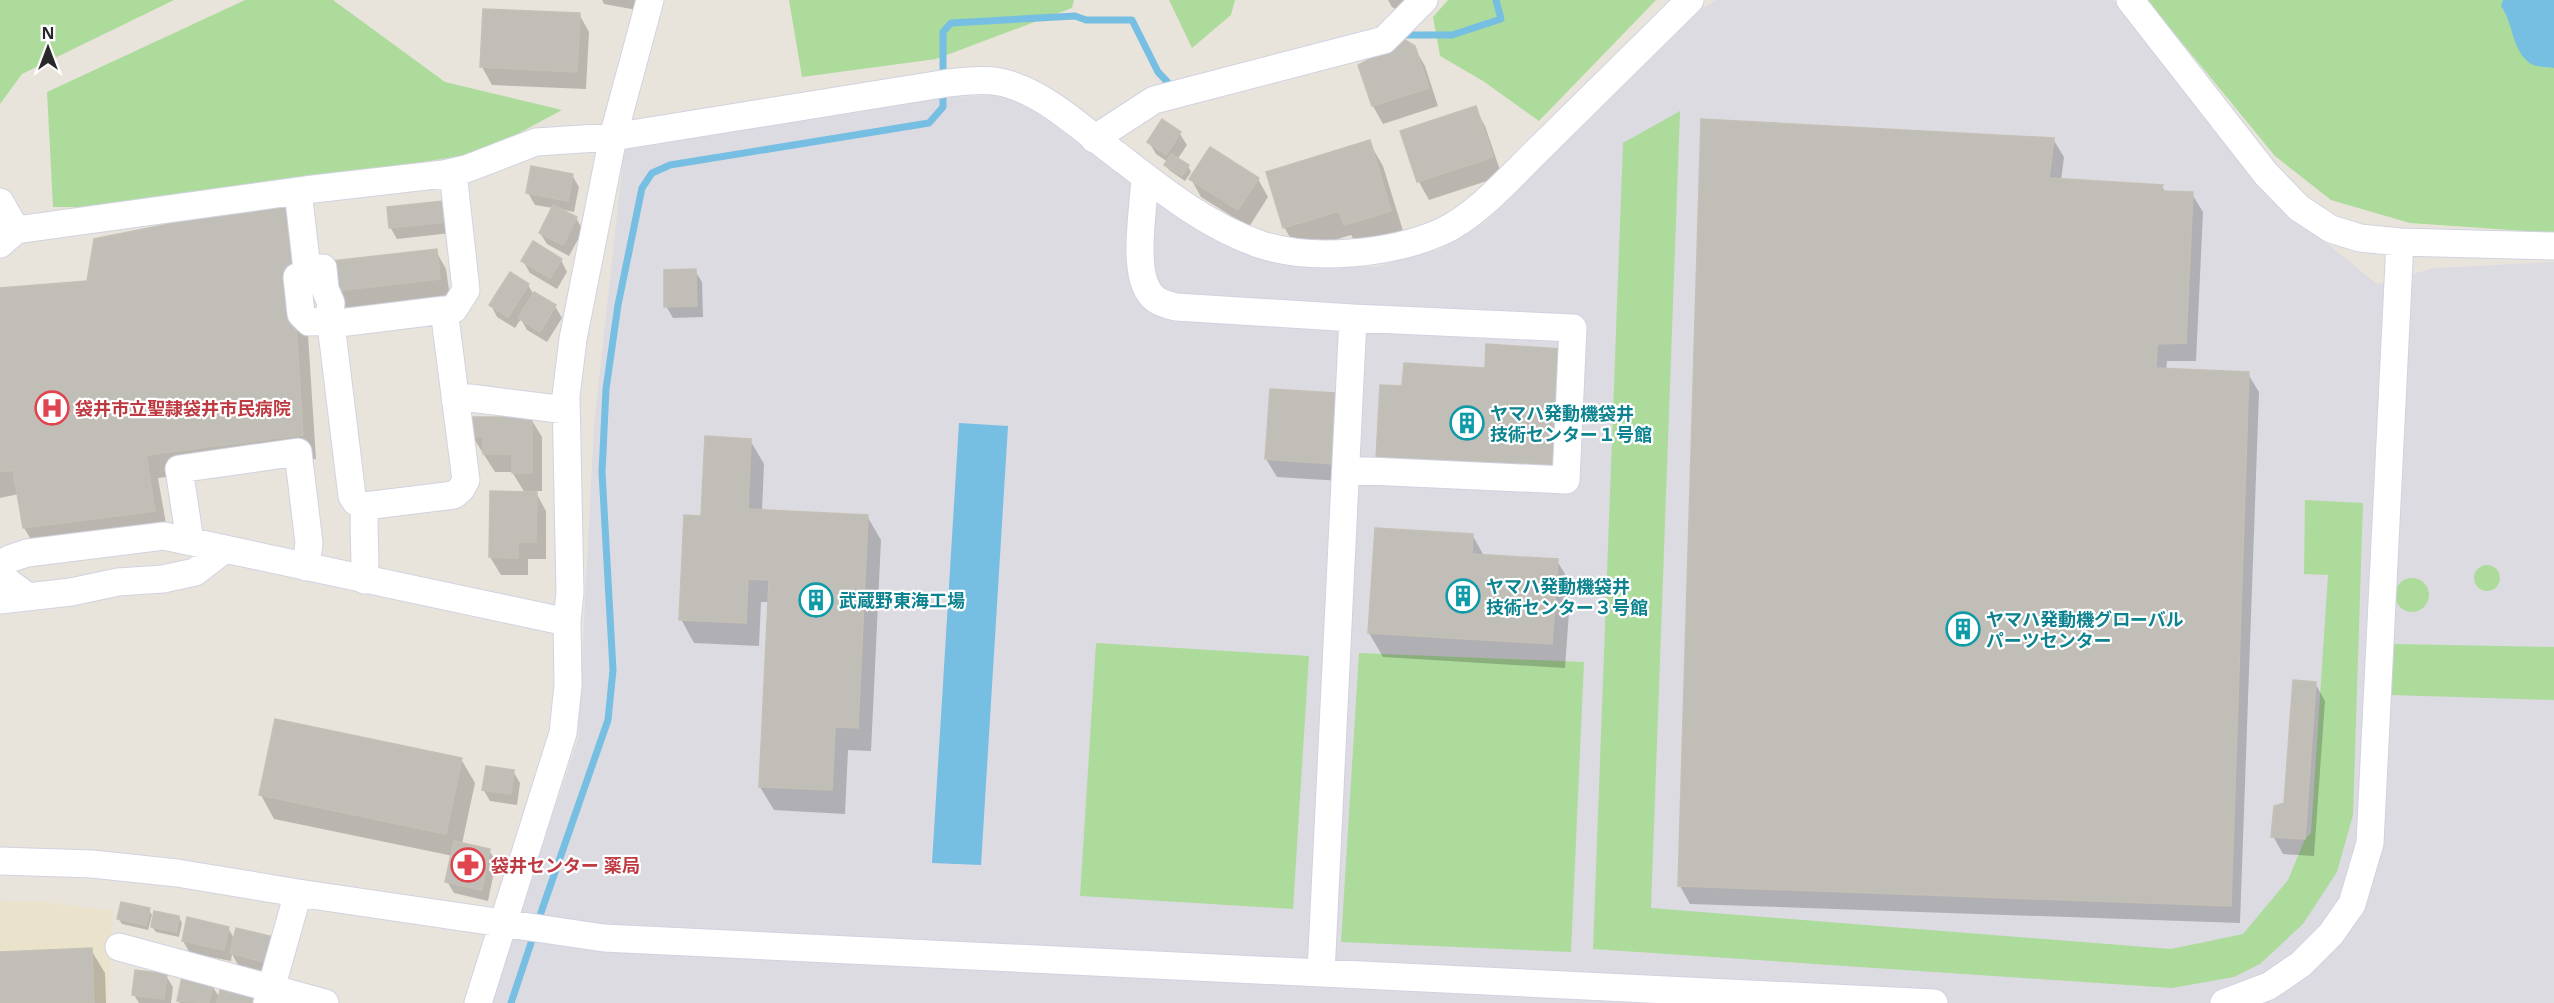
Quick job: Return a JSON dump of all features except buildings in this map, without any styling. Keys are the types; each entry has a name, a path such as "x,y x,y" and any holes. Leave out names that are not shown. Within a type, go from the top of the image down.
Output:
{"street":[{"path":"478,1003 563,733 568,685 567,622 570,592 566,410 573,339 613,137 650,0"},
{"path":"1094,139 1154,100 1384,40 1424,0"},
{"path":"0,202 8,237 298,191 453,172 536,141 613,137 948,83 981,80 1010,84 1042,99 1186,208 1260,244 1307,253 1358,253 1400,246 1443,231 1484,202 1690,0"},
{"path":"2130,0 2266,174 2299,208 2331,229 2360,238 2400,242 2554,246"},
{"path":"298,191 308,275 297,277 301,314 309,322 331,323 454,309 466,290 453,172"},
{"path":"1145,177 1140,260 1143,281 1149,293 1160,303 1176,307 1353,318 1573,328 1566,480 1347,470"},
{"path":"2224,1003 2269,986 2301,964 2331,934 2352,904 2370,843 2400,242"},
{"path":"331,323 352,496 356,502 365,506 454,495 466,480 444,310"},
{"path":"1322,973 1353,318"},
{"path":"455,399 470,398 566,410"},
{"path":"190,541 180,469 298,452 309,543 306,567"},
{"path":"364,580 365,506"},
{"path":"27,596 4,579 1,569 9,559 27,553 164,536 567,622"},
{"path":"0,600 71,592 118,582 162,579 195,572 225,549"},
{"path":"0,861 92,864 177,873 504,925 604,938 1934,1003"},
{"path":"269,996 298,893"},
{"path":"119,947 269,996 326,1003"}],"shaded area":[{"path":"1717,0 2113,0 2249,171 2302,223 2377,284 2434,268 2554,262 2554,1003 490,1003 578,739 594,425 624,150 919,99 993,95 1028,103 1197,230 1273,263 1375,267 1441,249 1485,222 1703,8"},
{"path":"0,901 45,902 113,911 108,1003 0,1003"}],"green space":[{"path":"0,0 174,0 22,74 0,104"},
{"path":"245,0 333,0 445,82 562,110 484,152 321,179 151,197 97,207 53,207 47,92"},
{"path":"789,0 1074,0 1072,8 936,59 802,77"},
{"path":"1169,0 1235,0 1231,15 1192,48"},
{"path":"1448,0 1656,0 1539,121 1483,81 1440,56 1433,17"},
{"path":"2147,0 2554,0 2554,233 2410,223 2331,200 2275,156"},
{"path":"1680,111 1651,908 2171,949 2243,934 2288,880 2305,839 2311,833 2328,575 2304,574 2305,500 2363,503 2353,815 2337,872 2303,924 2260,964 2234,977 2172,988 1593,949 1623,143"},
{"path":"2487,565 2496,569 2500,578 2496,587 2487,591 2478,587 2474,578 2478,569"},
{"path":"2412,578 2424,583 2429,595 2424,607 2412,612 2400,607 2395,595 2400,583"},
{"path":"1096,643 1309,656 1293,909 1080,896"},
{"path":"2394,644 2554,647 2554,700 2391,695"},
{"path":"1359,653 1584,662 1571,952 1341,942"}],"water":[{"path":"2503,0 2554,0 2554,68 2533,65 2520,52 2501,6"},
{"path":"959,423 1008,426 981,865 932,863"}],"waterway":[{"path":"1400,37 1404,35 1452,35 1501,19 1496,0"},
{"path":"943,79 943,32 951,23 1075,16 1086,20 1132,20 1158,72 1173,88"},
{"path":"537,924 608,720 613,670 602,472 606,389 618,305 642,188 652,173 670,165 929,123 943,107 943,90"},
{"path":"511,1003 534,934"}],"place":[{"name":"袋井市立聖隷袋井市民病院","path":"52,408"},
{"name":"ヤマハ発動機袋井 技術センター１号館","path":"1467,423"},
{"name":"ヤマハ発動機袋井 技術センター３号館","path":"1463,596"},
{"name":"武蔵野東海工場","path":"816,600"},
{"name":"ヤマハ発動機グローバル パーツセンター","path":"1963,629"},
{"name":"袋井センター 薬局","path":"468,865"}]}
